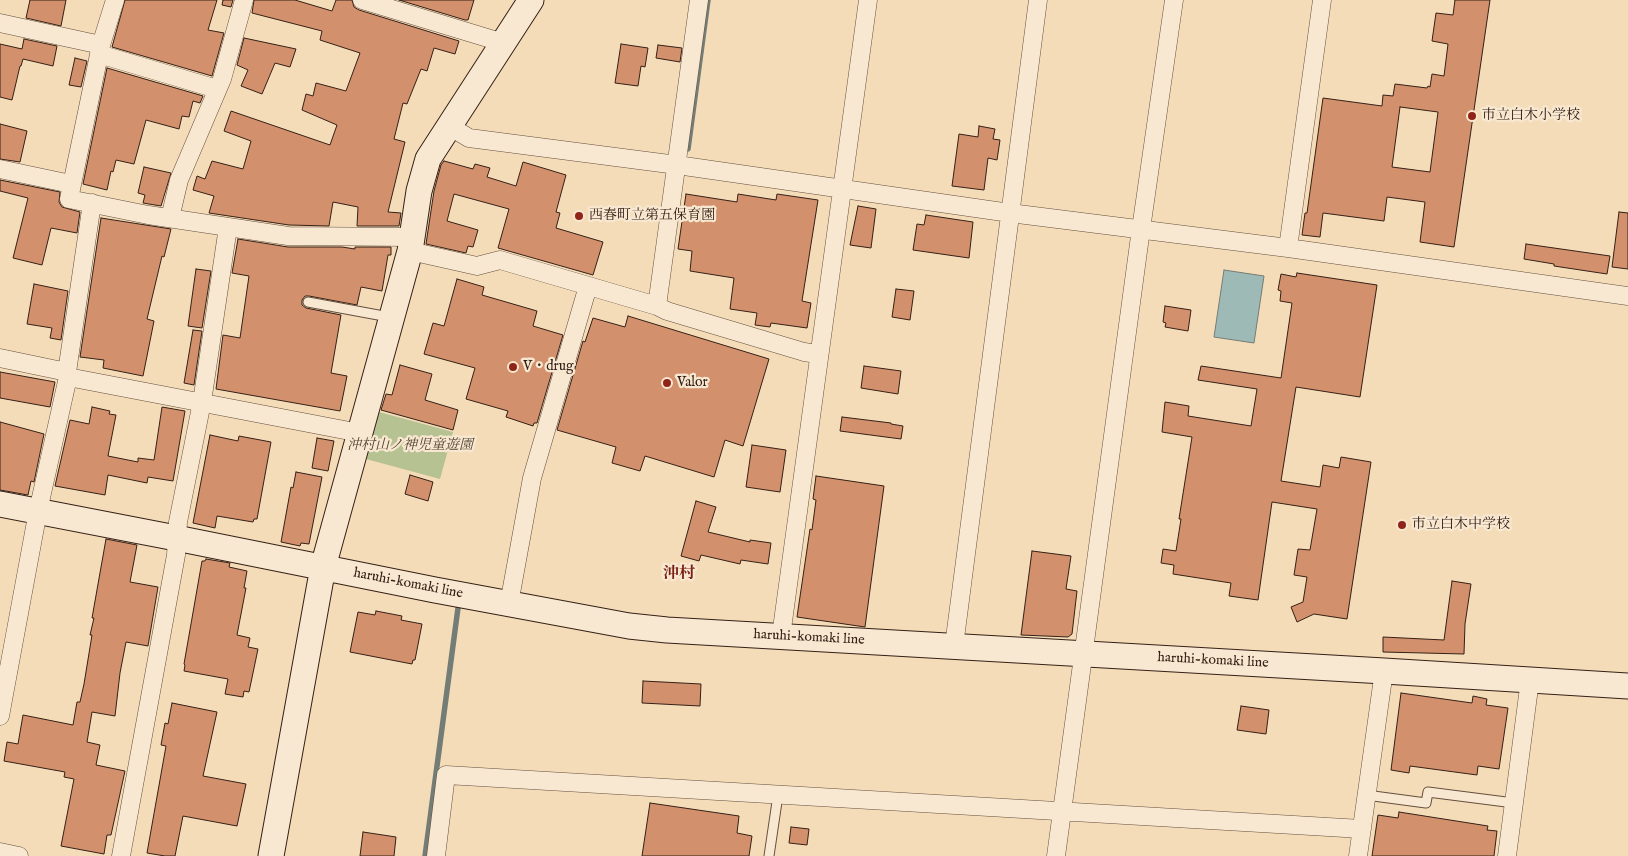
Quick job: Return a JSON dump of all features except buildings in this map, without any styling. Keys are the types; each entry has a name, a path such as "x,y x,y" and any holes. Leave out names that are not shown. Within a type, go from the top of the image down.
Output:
{"main road":[{"path":"271,856 323,567 411,244 419,191 428,159 532,0"},
{"name":"haruhi-komaki line","path":"0,504 509,604 639,627 1628,686"}],"street":[{"path":"115,0 100,49 69,199 170,218 288,236 411,244 477,266 500,260 804,352 818,354"},
{"path":"170,218 179,180 217,89 244,0"},
{"path":"362,0 504,43"},
{"path":"657,306 699,0"},
{"path":"781,636 818,354 868,0"},
{"path":"954,646 1038,0"},
{"path":"1056,856 1174,0"},
{"path":"1288,248 1322,0"},
{"path":"0,23 100,49 217,89"},
{"path":"449,126 469,138 842,188 1010,213 1288,248 1628,296"},
{"path":"0,169 71,184"},
{"path":"0,716 38,511 67,374 92,204"},
{"path":"120,856 176,555 178,522 202,402 228,227"},
{"path":"509,604 532,478 588,286"},
{"path":"0,358 67,374 360,433"},
{"path":"1358,856 1384,671"},
{"path":"1507,856 1530,680"},
{"path":"436,856 446,775 1362,829"},
{"path":"0,852 19,856"}],"lane":[{"path":"308,302 392,317"},
{"path":"1366,795 1426,803 1428,792 1514,803"},
{"path":"769,856 778,795"}],"green space":[{"name":"沖村山ノ神児童遊園","path":"379,412 453,432 440,479 366,459"}],"water":[{"path":"1224,270 1264,276 1254,343 1214,337"}],"waterway":[{"path":"688,149 708,0"},
{"path":"425,856 458,608"}],"place":[{"name":"市立白木小学校","path":"1472,116"},
{"name":"西春町立第五保育園","path":"579,216"},
{"name":"V・drug","path":"513,367"},
{"name":"Valor","path":"667,383"},
{"name":"市立白木中学校","path":"1402,525"}],"district":[{"name":"沖村","path":"679,575"}]}
